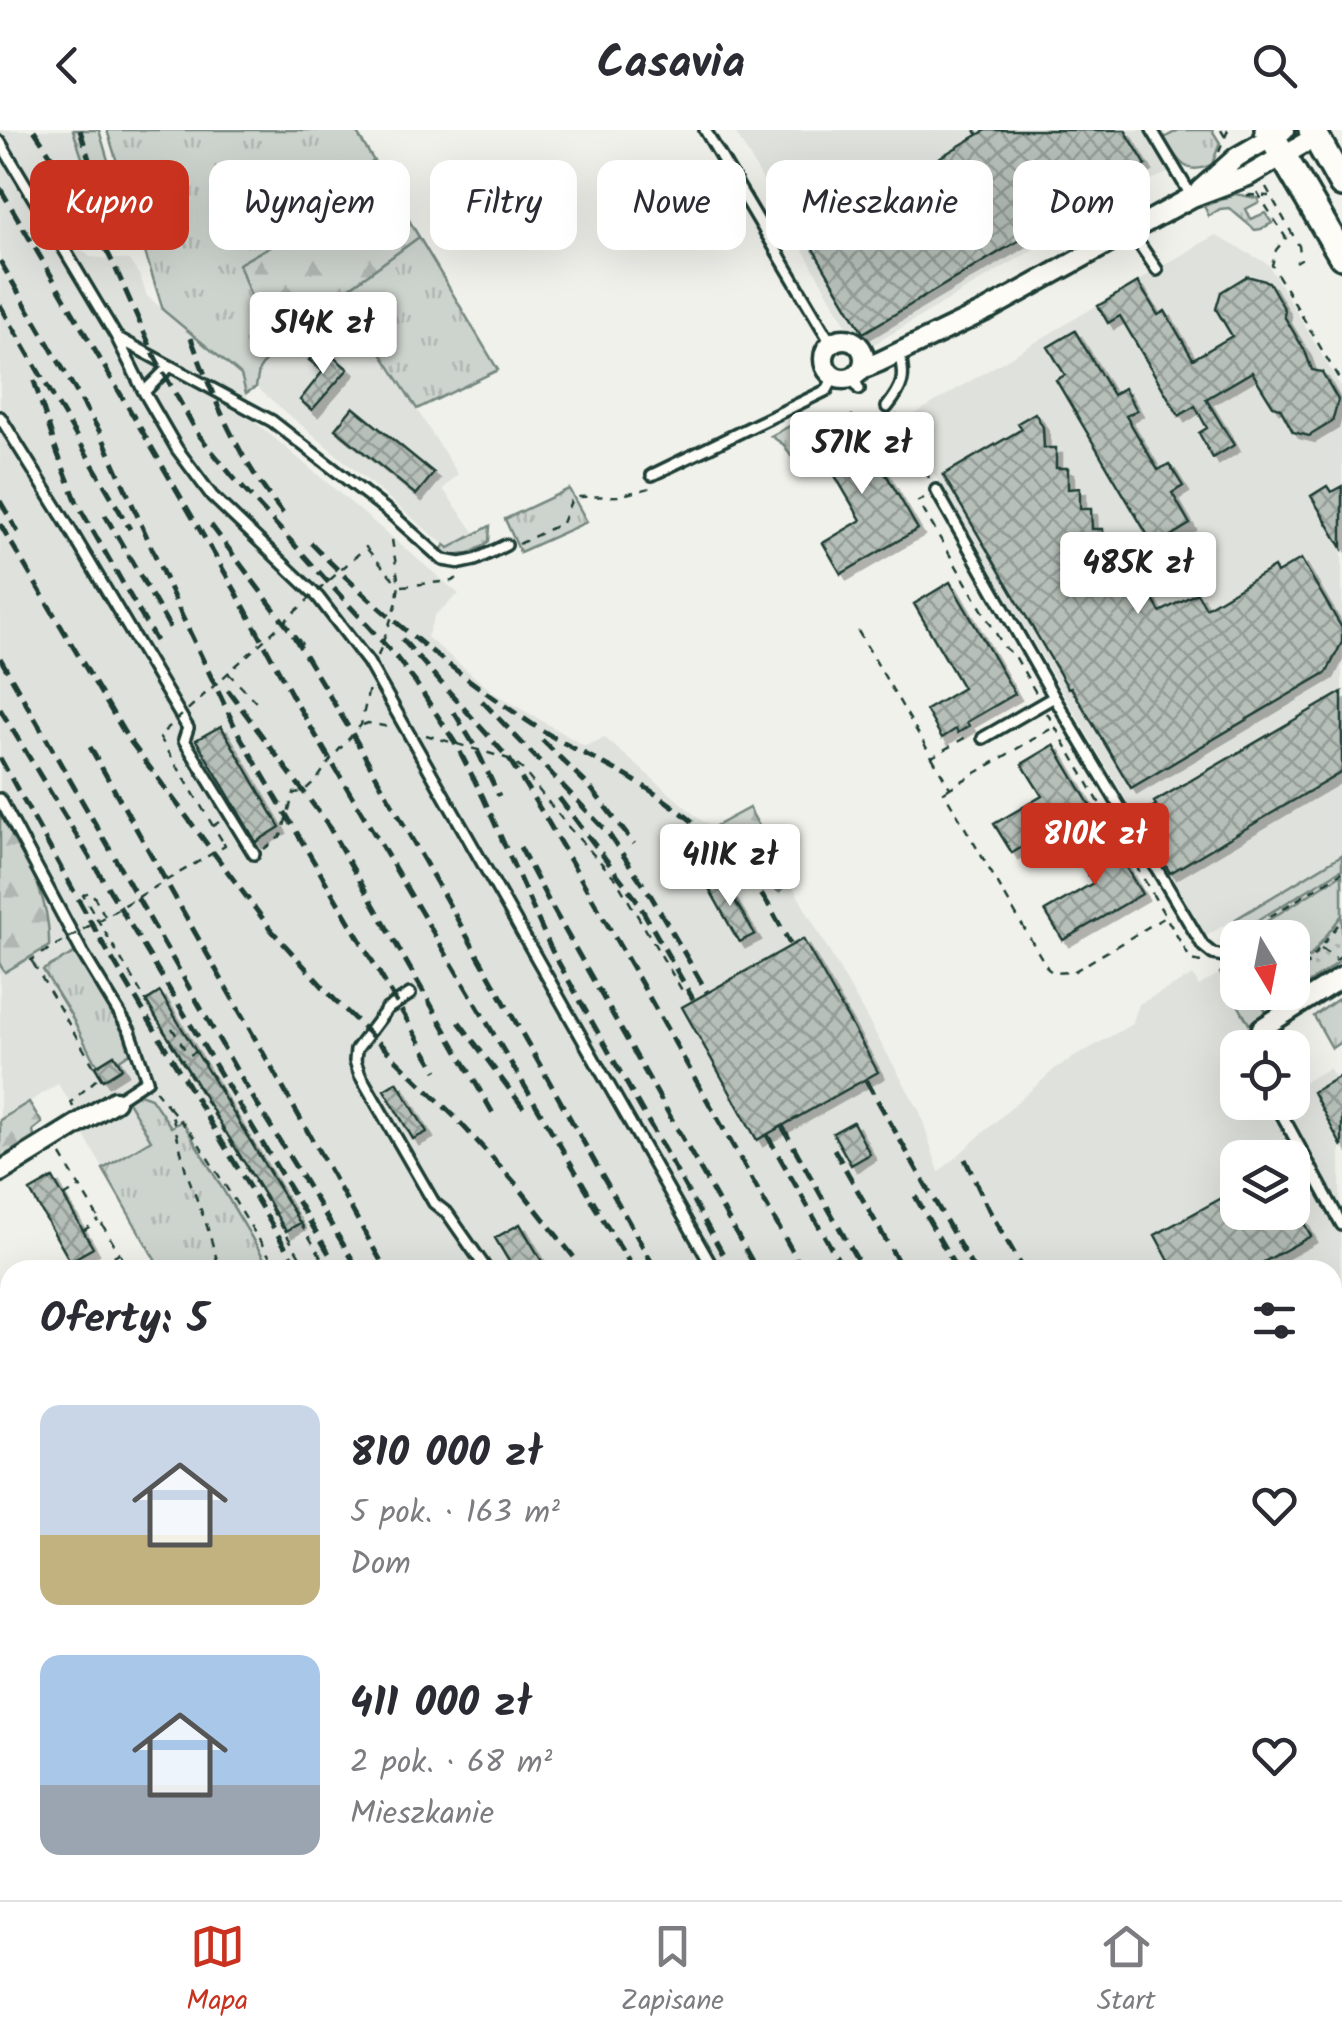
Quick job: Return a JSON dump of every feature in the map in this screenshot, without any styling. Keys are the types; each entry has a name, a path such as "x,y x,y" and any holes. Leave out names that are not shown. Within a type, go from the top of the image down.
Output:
{"main road":[{"path":"1318,132 1342,184"},
{"path":"1276,138 1342,256"}],"street":[{"path":"1192,197 1237,158 1276,138 1318,132"},
{"path":"1150,221 1192,197 1256,171 1276,138"},
{"path":"852,378 1098,250"},
{"path":"844,338 857,344 864,356 852,378 825,367 826,348 831,343 844,338"},
{"path":"1262,1028 1340,977"},
{"path":"0,1172 115,1101"}],"lane":[{"path":"706,130 831,343"},
{"path":"1152,130 1192,197"},
{"path":"0,142 116,336 177,448 212,496 318,598 373,671 708,1260"},
{"path":"1144,250 1158,270"},
{"path":"116,336 272,420 443,560 461,563 507,547"},
{"path":"887,407 900,391 904,371 899,353"},
{"path":"144,392 170,366"},
{"path":"652,475 852,378"},
{"path":"0,417 188,728 184,740 254,854"},
{"path":"936,490 1180,908 1207,951 1220,954"},
{"path":"980,734 1054,697"},
{"path":"0,799 82,952 130,1031 147,1080 115,1101"},
{"path":"410,994 387,1009 356,1050 356,1061 360,1076 434,1203 448,1214 480,1260"},
{"path":"1283,1010 1285,1014"},
{"path":"1285,1120 1342,1225"}],"path":[{"path":"1256,171 1300,246 1301,259 1296,262"},
{"path":"1276,250 1272,266 1342,384"},
{"path":"887,407 894,412 936,490 918,502 1004,647 1015,656 1191,960 1205,962"},
{"path":"507,547 562,523 571,501 579,496 618,496 648,488"},
{"path":"361,726 373,671 400,585 389,512"},
{"path":"115,1101 31,960 225,846 159,736 366,547 403,587 452,581 466,574"},
{"path":"858,631 950,788"},
{"path":"229,674 257,702"},
{"path":"254,854 280,836 294,794 304,792 330,759 368,723 509,759 522,769 615,878 683,992"},
{"path":"1055,726 944,792 1048,969 1054,973 1073,972 1180,908"},
{"path":"932,756 980,734"},
{"path":"213,826 221,821 223,824"},
{"path":"1264,920 1342,872"},
{"path":"104,914 90,891 84,895 302,1260"},
{"path":"1310,960 1342,920"},
{"path":"1320,948 1340,977"},
{"path":"172,1028 189,1055"},
{"path":"181,1060 196,1051 323,1260"},
{"path":"80,1122 71,1102 98,1075"},
{"path":"147,1080 196,1139 272,1260"},
{"path":"168,1106 217,1260"},
{"path":"59,1152 123,1260"},
{"path":"64,1198 81,1187"},
{"path":"83,1231 100,1220"},
{"path":"107,1260 119,1253"}],"shaded area":[{"path":"0,130 73,130 83,160 30,160 30,250 82,250 90,257 129,260 147,296 242,375 253,420 459,594 435,615 427,637 494,693 585,746 605,738 709,824 722,842 779,891 789,880 920,1112 939,1172 1057,1067 1132,1024 1139,1004 1193,975 1199,986 1220,973 1220,1010 1250,1010 1263,1030 1220,1030 1220,1120 1310,1120 1310,1079 1329,1068 1336,1078 1340,1076 1340,1260 155,1260 85,1137 58,1084 0,1120"},
{"path":"734,130 1153,130 1174,170 1150,181 1150,160 1013,160 1013,250 1033,250 871,346 867,339 849,330 803,250 993,250 993,160 766,160 766,186"},
{"path":"1215,235 1268,264 1342,389 1342,855 1233,920 1220,920 1220,928 1206,936 903,421"},
{"path":"356,314 458,474 443,489 475,533 449,549 256,387 259,370 271,352"}],"green space":[{"path":"73,130 99,130 108,160 83,160"},
{"path":"107,130 355,130 373,160 209,160 209,250 264,250 239,264 271,352 259,370 256,387 246,393 241,375 163,310 144,250 189,250 189,160 116,160"},
{"path":"1179,130 1212,130 1220,143 1212,164 1195,169 1178,159 1164,138"},
{"path":"1235,194 1257,198 1259,202 1246,209 1251,219 1265,213 1272,223 1255,230 1229,208 1209,216 1204,206"},
{"path":"410,222 419,237 410,244"},
{"path":"419,237 498,370 417,409 342,293 401,250 410,250 410,244"},
{"path":"264,250 401,250 342,293 356,314 271,352 239,264"},
{"path":"803,419 801,424 812,447 791,456 771,436"},
{"path":"569,489 587,522 520,552 505,519"},
{"path":"490,526 489,541 478,549 459,555 439,552 445,545 449,548"},
{"path":"0,808 40,891 49,946 5,972 0,965"},
{"path":"749,808 789,880 779,892 734,854 712,828"},
{"path":"1342,855 1342,960 1310,982 1310,920 1236,919"},
{"path":"1342,855 1342,869 1258,920 1236,919"},
{"path":"1342,874 1342,915 1310,957 1310,920 1269,920"},
{"path":"76,952 132,1049 118,1061 114,1055 99,1064 94,1061 43,970"},
{"path":"1338,999 1342,1006 1342,1041 1332,1048 1314,1016"},
{"path":"1241,1010 1265,1010 1267,1013 1249,1024"},
{"path":"132,1095 151,1098 171,1127 182,1121 265,1260 155,1260 103,1169 151,1140 127,1100"},
{"path":"29,1102 42,1123 33,1130 34,1137 0,1158 0,1120"}],"building":[{"path":"986,130 1125,130 1143,160 1013,160 1013,244 863,333 814,250 993,250 993,160 936,160"},
{"path":"1247,276 1269,282 1312,370 1322,372 1338,400 1332,422 1309,436 1293,432 1252,372 1206,399 1234,445 1213,458 1199,433 1207,428 1195,406 1179,416 1120,316 1108,323 1098,306 1138,282 1158,315 1165,311 1193,359 1232,336 1216,309 1221,292"},
{"path":"1075,331 1113,395 1124,388 1137,410 1126,416 1158,470 1169,464 1183,486 1172,493 1190,524 1154,546 1056,380 1065,375 1048,347"},
{"path":"320,346 348,369 312,410 300,400 323,371 309,360"},
{"path":"353,407 434,473 416,495 335,429"},
{"path":"1035,413 1043,427 1044,448 1056,448 1056,468 1068,468 1068,489 1080,488 1080,509 1091,509 1092,529 1103,529 1104,549 1115,549 1116,570 1127,570 1128,590 1139,590 1144,597 1150,594 1160,612 1197,593 1206,608 1274,567 1277,573 1301,559 1342,628 1342,642 1327,672 1131,788 943,475 1022,429 1018,423"},
{"path":"852,416 918,529 841,574 823,543 861,520 813,438"},
{"path":"1327,486 1331,492 1342,486 1342,548 1311,496"},
{"path":"950,582 1015,694 967,722 969,726 958,733 956,729 942,738 926,710 963,688 914,604"},
{"path":"1342,692 1342,772 1170,873 1137,816 1156,805 1154,802"},
{"path":"221,726 280,827 256,842 196,740"},
{"path":"1054,745 1091,807 1012,853 994,824 1042,796 1022,764"},
{"path":"1105,832 1142,894 1063,940 1045,911 1093,883 1073,850"},
{"path":"720,876 755,934 739,942 706,883"},
{"path":"803,939 878,1072 757,1140 682,1007"},
{"path":"160,992 300,1223 286,1231 146,1001"},
{"path":"114,1055 122,1068 103,1080 95,1067"},
{"path":"1342,1075 1342,1147 1313,1092"},
{"path":"397,1082 427,1132 413,1139 384,1090"},
{"path":"853,1122 870,1154 851,1165 833,1133"},
{"path":"53,1178 93,1248 69,1260 30,1191"},
{"path":"1220,1199 1220,1230 1308,1230 1311,1236 1267,1260 1169,1260 1155,1235"},
{"path":"520,1224 541,1260 508,1260 495,1238"}],"railway":[{"path":"34,130 82,202 156,359 198,434 396,657 456,744 552,951 726,1260"},
{"path":"80,130 89,160"},
{"path":"0,188 235,590 294,699 598,1209"},
{"path":"0,261 101,434 237,731 437,1071"},
{"path":"0,305 130,529"},
{"path":"191,338 231,432 256,477 287,518"},
{"path":"34,381 78,505 156,641"},
{"path":"0,501 18,532"},
{"path":"105,515 172,631"},
{"path":"0,524 127,737 272,931 335,1000 455,1117 517,1185 576,1260"},
{"path":"211,525 301,645"},
{"path":"311,543 390,617 476,685 547,734 623,774 691,820 755,886 790,944"},
{"path":"293,635 650,1260"},
{"path":"402,639 509,759 797,1260"},
{"path":"0,658 241,1078 353,1260"},
{"path":"228,690 332,830"},
{"path":"482,701 608,833 651,896 707,992"},
{"path":"0,709 333,1260"},
{"path":"454,712 499,796"},
{"path":"542,740 590,787 634,844"},
{"path":"90,747 380,1260"},
{"path":"0,758 102,942 293,1260"},
{"path":"559,798 636,899 693,999"},
{"path":"325,820 494,1115"},
{"path":"520,847 751,1260"},
{"path":"459,1022 525,1110"},
{"path":"866,1080 968,1260"},
{"path":"782,1126 857,1260"},
{"path":"767,1135 838,1260"},
{"path":"834,1149 897,1260"},
{"path":"965,1159 1018,1260"},
{"path":"915,1196 951,1260"},
{"path":"590,1199 628,1260"}]}
